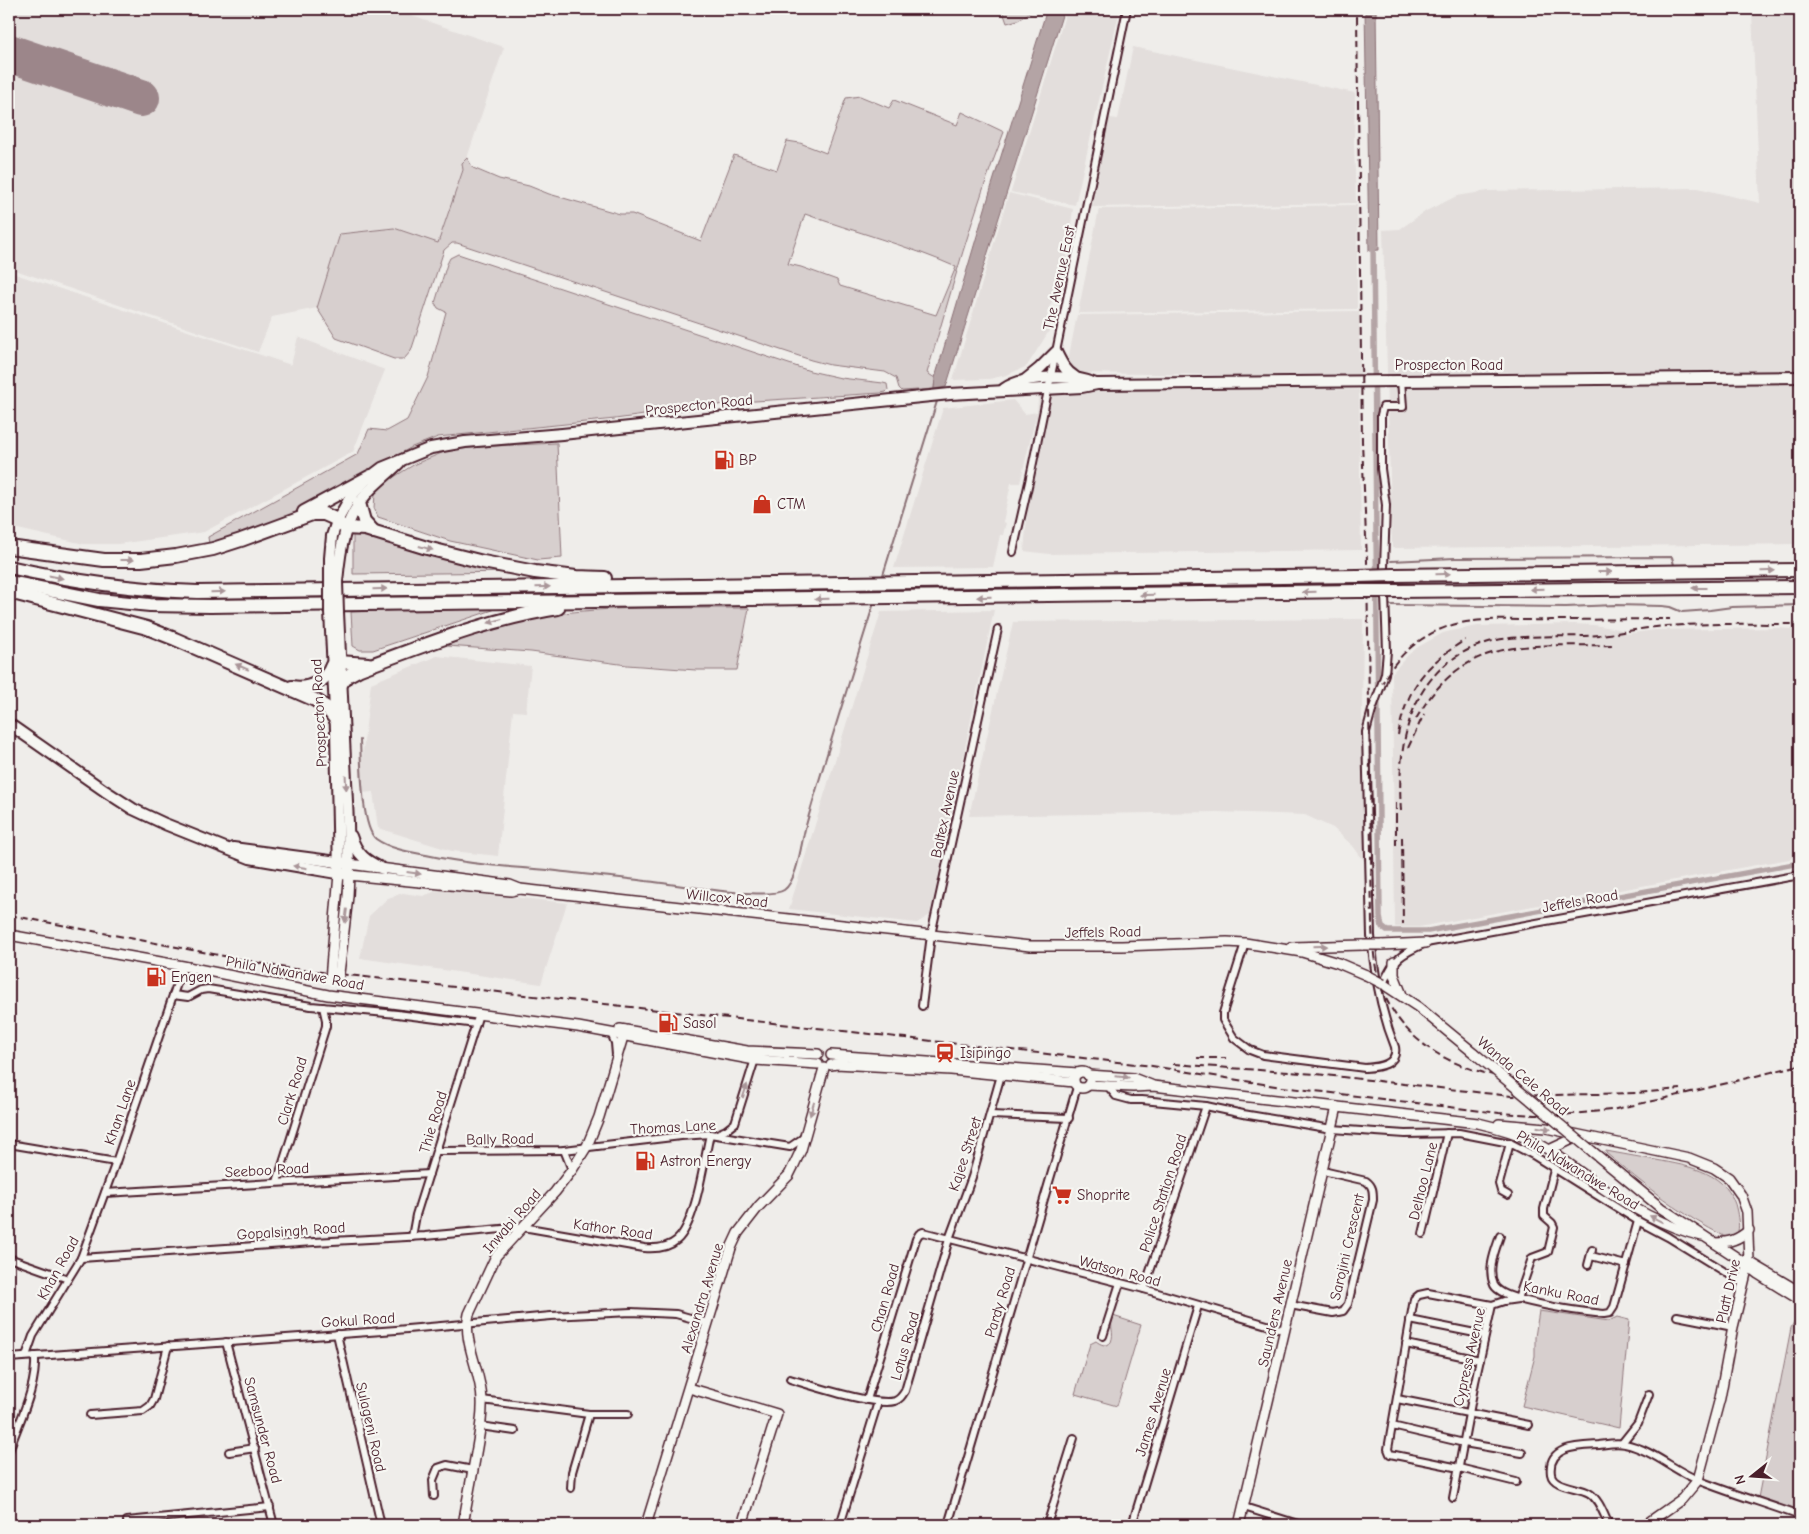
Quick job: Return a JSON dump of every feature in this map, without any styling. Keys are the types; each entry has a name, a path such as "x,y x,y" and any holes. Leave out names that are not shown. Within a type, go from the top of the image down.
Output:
{"highway":[{"path":"284,523 371,476"},
{"path":"359,503 364,521 374,532"},
{"path":"9,547 104,560 141,560 214,549 284,523 318,514 329,515 341,524 464,558 535,572 576,577 656,580 663,585"},
{"path":"9,567 88,583 149,590 198,592 1800,570"},
{"path":"9,582 75,596 150,605 210,606 1800,587"},
{"path":"9,592 147,628 287,687 326,707 336,720"},
{"path":"341,684 350,674 464,631 542,610 594,602"},
{"path":"287,687 307,688 316,684 328,674 336,663 374,664"}],"main road":[{"path":"1023,382 1056,352 1063,366 1075,377"},
{"path":"1003,390 1018,391 1075,377 1097,384"},
{"name":"Prospecton Road","path":"1097,384 1800,377"},
{"path":"1003,390 1023,382 1050,382 1082,386 1097,384"},
{"name":"Prospecton Road","path":"344,875 336,720 334,582 340,557 341,524 350,498 371,476 382,468 431,448 465,442 1003,390"},
{"name":"Prospecton Road","path":"341,524 375,485 401,460"},
{"name":"Prospecton Road","path":"336,663 341,684 348,823 344,863"},
{"path":"9,724 133,809 165,824 215,846 250,858 344,875"},
{"path":"348,823 356,851 364,860 383,869"},
{"path":"215,846 344,863"}],"street":[{"name":"The Avenue East","path":"1013,552 1127,9"},
{"path":"1245,943 1225,1003 1223,1020 1234,1038 1242,1045 1263,1055 1365,1068 1386,1065 1394,1058 1396,1052 1383,1012 1374,966 1371,936 1366,732 1386,674 1384,568 1386,504 1381,468 1381,411 1383,407 1403,407 1401,380"},
{"name":"Baltex Avenue","path":"922,1006 931,935 998,629"},
{"name":"Willcox Road","path":"344,863 510,885 520,889 931,935"},
{"name":"Jeffels Road","path":"1385,986 1387,975 1394,962 1403,954 1426,942 1800,874"},
{"name":"Willcox Road","path":"344,875 511,891 520,889"},
{"name":"Prospecton Road","path":"332,996 336,956 348,896 344,875"},
{"name":"Phila Ndwandwe Road","path":"9,934 332,996 624,1033 824,1066 836,1064 951,1070 1076,1084"},
{"name":"Jeffels Road","path":"931,935 1030,946 1122,946 1227,942 1276,947"},
{"path":"1276,947 1381,946 1426,942"},
{"name":"Wanda Cele Road","path":"1276,947 1302,952 1338,963 1366,975 1402,995 1661,1208 1714,1244 1800,1292"},
{"path":"1394,962 1394,975 1402,995"},
{"name":"Khan Lane","path":"9,1144 116,1162 183,966"},
{"name":"Phila Ndwandwe Road","path":"173,995 188,997 201,990 208,989 323,1007 476,1024"},
{"name":"Clark Road","path":"277,1182 326,1026 323,1007"},
{"name":"Thie Road","path":"412,1236 416,1215 479,1014"},
{"name":"Phila Ndwandwe Road","path":"578,1027 611,1033 624,1033"},
{"name":"Inwabi Road","path":"611,1033 615,1043 616,1061"},
{"name":"Inwabi Road","path":"463,1525 480,1426 482,1400 475,1360 468,1338 467,1324 474,1302 491,1264 555,1192 587,1146 594,1132 624,1033"},
{"path":"831,1055 832,1060 824,1066 816,1059 818,1054 823,1052 831,1055 1084,1072 1090,1080 1084,1088 1076,1084 1075,1077 1078,1073"},
{"name":"Phila Ndwandwe Road","path":"756,1056 818,1054"},
{"path":"743,1139 735,1123 756,1056"},
{"name":"Alexandra Avenue","path":"646,1525 727,1258 738,1233 759,1206 789,1175 794,1166 801,1150 824,1066"},
{"name":"Kajee Street","path":"948,1239 972,1176 1001,1075"},
{"name":"Phila Ndwandwe Road","path":"1088,1075 1133,1078 1153,1086"},
{"name":"Pardy Road","path":"948,1525 1069,1118 1076,1084"},
{"name":"Phila Ndwandwe Road","path":"1088,1085 1153,1086 1478,1123 1520,1135 1549,1150 1605,1190 1634,1207 1675,1228 1702,1236"},
{"path":"1107,1085 1114,1094 1120,1086"},
{"name":"Phila Ndwandwe Road","path":"1114,1094 1119,1098 1130,1100 1206,1106 1332,1129 1405,1134 1459,1133 1510,1143 1533,1155 1554,1170 1638,1221 1744,1283"},
{"name":"Police Station Road","path":"1144,1289 1206,1106"},
{"name":"Saunders Avenue","path":"1239,1525 1337,1107"},
{"path":"990,1115 1069,1118"},
{"path":"713,1134 726,1130 735,1123"},
{"name":"Platt Drive","path":"1478,1123 1515,1124 1546,1128 1689,1158 1714,1168 1729,1178 1741,1195 1747,1212 1749,1264 1733,1327 1720,1398 1698,1480 1682,1499 1645,1525"},
{"name":"Delhoo Lane","path":"1423,1234 1447,1133"},
{"name":"Thomas Lane","path":"587,1146 713,1134 790,1147"},
{"name":"Kathor Road","path":"523,1227 649,1248 658,1248 670,1244 681,1235 690,1217 713,1134"},
{"name":"Phila Ndwandwe Road","path":"1549,1150 1579,1136"},
{"path":"794,1166 790,1147 803,1138"},
{"path":"1508,1195 1501,1191 1499,1184 1510,1143"},
{"name":"Bally Road","path":"437,1152 564,1150 587,1146"},
{"path":"564,1150 572,1170"},
{"name":"Khan Road","path":"26,1356 33,1336 81,1258 116,1162"},
{"path":"1518,1299 1532,1258 1548,1252 1552,1239 1554,1228 1552,1223 1544,1216 1544,1209 1554,1170"},
{"name":"Sarojini Crescent","path":"1290,1304 1333,1313 1344,1311 1348,1304 1373,1200 1373,1190 1366,1181 1323,1171"},
{"name":"Seeboo Road","path":"105,1193 430,1174"},
{"path":"1588,1264 1592,1253 1626,1265 1638,1221"},
{"name":"Gopalsingh Road","path":"81,1258 523,1227"},
{"path":"502,1229 513,1237"},
{"path":"1714,1244 1732,1242 1749,1230"},
{"name":"Chan Road","path":"867,1400 917,1236 923,1232 948,1239"},
{"name":"Kanku Road","path":"1500,1236 1491,1274 1500,1292 1518,1299 1592,1313 1610,1313 1614,1307 1626,1265"},
{"name":"Watson Road","path":"948,1239 1144,1289 1284,1330"},
{"name":"Lotus Road","path":"878,1402 888,1403 898,1400 905,1391 948,1239"},
{"path":"9,1258 68,1279"},
{"name":"Wanda Cele Road","path":"1749,1264 1800,1300"},
{"path":"1103,1336 1120,1283"},
{"path":"1492,1305 1428,1293 1419,1295 1414,1299 1388,1449 1390,1454 1516,1482"},
{"name":"Cypress Avenue","path":"1453,1498 1492,1305 1518,1299"},
{"name":"James Avenue","path":"1132,1525 1198,1306"},
{"name":"Gokul Road","path":"9,1358 551,1316 643,1312 676,1314 708,1323"},
{"path":"1677,1316 1733,1327"},
{"path":"1410,1320 1485,1335"},
{"name":"Sulageni Road","path":"337,1334 381,1525"},
{"name":"Samsunder Road","path":"226,1342 274,1525"},
{"path":"1406,1344 1480,1360"},
{"path":"90,1415 143,1411 150,1406 154,1399 168,1346"},
{"path":"9,1451 33,1382 36,1370 35,1356"},
{"path":"790,1379 832,1392 878,1402 840,1525"},
{"path":"689,1388 777,1414 742,1525"},
{"path":"1622,1443 1638,1423 1649,1394"},
{"path":"1396,1399 1529,1426"},
{"path":"482,1400 590,1414 628,1414"},
{"path":"571,1488 572,1472 590,1414"},
{"path":"480,1426 515,1432"},
{"path":"1392,1426 1464,1443 1522,1453"},
{"path":"1047,1525 1074,1438"},
{"path":"1609,1525 1593,1497 1582,1490 1553,1480 1551,1467 1559,1452 1569,1447 1622,1443 1634,1446 1698,1480 1800,1516"},
{"path":"229,1452 255,1448"},
{"path":"434,1496 433,1480 438,1468 447,1465 473,1470"},
{"path":"127,1521 270,1507"},
{"path":"1244,1507 1301,1525"}],"shaded area":[{"path":"9,9 391,9 504,47 467,158 463,161 463,169 438,243 394,228 340,234 317,308 272,317 258,352 9,268"},
{"path":"1002,9 1033,9 1018,20 1007,23"},
{"path":"1047,9 1064,9 946,387 934,389 935,378 992,185"},
{"path":"1067,9 1120,9 1075,205 1011,192"},
{"path":"1365,9 1376,9 1379,250 1369,251"},
{"path":"1752,11 1800,12 1800,544 1392,548 1383,230 1400,229 1426,211 1457,196 1488,191 1698,188 1760,203"},
{"path":"1133,47 1355,93 1356,203 1092,207 1109,118 1118,119"},
{"path":"860,96 889,108 894,100 957,125 962,112 1004,132 972,222 927,373 935,378 934,389 902,391 896,378 885,372 830,365 811,360 457,243 452,243 444,250 411,351 404,359 394,359 336,338 317,308 340,234 394,228 438,243 463,170 462,163 467,158 473,168 499,179 529,186 549,194 620,214 632,214 701,241 734,155 777,170 787,141 800,143 826,153 846,98","holes":["805,214 900,245 956,267 936,315 840,286 837,280 788,264"]},
{"path":"1009,193 1073,209 1066,262 1058,288 1047,312 1049,331 1027,366 1007,375 989,379 953,380"},
{"path":"1357,205 1357,309 1078,313 1099,209"},
{"path":"458,254 810,371 841,378 887,384 888,390 881,393 739,402 615,419 438,437 412,447 290,515 209,544 208,537 358,454 369,429 387,431 407,420 428,377 446,312 438,308 435,303 447,264 450,258"},
{"path":"9,272 291,365 298,337 385,370 353,452 204,532 118,544 84,544 9,527"},
{"path":"1359,311 1360,377 1077,373 1068,361 1077,315"},
{"path":"1040,379 1359,390 1361,550 1049,554 1024,551 1036,416 1020,483 1011,483 1003,522 1006,523 1003,535 1000,535 993,567 894,568 943,408 1013,400 1025,414 1037,412"},
{"path":"557,443 562,558 538,560 450,541 378,517 374,508 375,494 389,480 415,464 449,450"},
{"path":"365,530 522,572 353,574 353,535"},
{"path":"502,607 373,650 360,650 353,646 351,612"},
{"path":"749,608 737,670 696,670 627,665 531,652 447,646 481,631 525,619 605,609"},
{"path":"994,610 930,915 917,923 789,909 881,612"},
{"path":"1363,619 1362,716 1367,865 1353,846 1333,828 1305,815 1217,812 969,816 1013,622"},
{"path":"1574,624 1624,630 1625,634 1655,630 1779,628 1800,630 1800,857 1419,927 1395,927 1392,673 1418,647 1443,633 1478,626"},
{"path":"437,656 531,666 526,712 513,711 498,856 452,851 378,828 373,792 362,793 360,775 371,683"},
{"path":"442,889 567,903 541,984 360,958 369,916 388,898 403,893 423,896"},
{"path":"1606,1151 1682,1165 1706,1173 1726,1188 1733,1199 1738,1220 1737,1234 1726,1237 1678,1209 1649,1188 1606,1153"},
{"path":"1800,1310 1800,1512 1758,1498 1791,1328"},
{"path":"1539,1311 1609,1321 1617,1317 1629,1320 1619,1428 1522,1406 1535,1356 1535,1337"},
{"path":"1113,1316 1141,1325 1117,1406 1075,1394 1090,1344 1096,1341 1106,1345 1111,1342"}],"waterway":[{"path":"1373,243 1380,917 1382,927 1387,931 1428,931 1800,863"},
{"path":"883,575 938,398"},
{"path":"1391,561 1455,558 1672,557 1674,565"},
{"path":"1391,605 1662,606 1682,612 1732,607 1800,605"},
{"path":"360,740 367,822 376,839 394,848 487,865 548,870 740,893 774,893 784,890 795,871 813,801 873,606"}],"runway":[{"path":"9,53 141,98"}],"railway":[{"path":"1357,16 1362,441 1367,561 1372,927 1375,963 1380,984 1390,1005 1402,1024 1418,1040 1455,1063 1476,1071 1521,1079"},
{"path":"1373,710 1384,680 1402,655 1427,636 1456,624 1491,620 1670,619"},
{"path":"1401,811 1402,755 1407,729 1416,704 1428,683 1446,664 1469,650 1497,640 1509,638 1600,635 1684,625 1800,624"},
{"path":"1398,735 1407,703 1420,679 1439,659 1465,640"},
{"path":"1416,719 1435,691 1456,671 1478,658 1501,650 1526,647 1614,645"},
{"path":"1408,748 1424,714"},
{"path":"1396,802 1396,845"},
{"path":"1402,837 1403,924"},
{"path":"9,915 286,968 1152,1066 1282,1087 1499,1113 1563,1115 1611,1110 1800,1065"},
{"path":"1197,1058 1226,1058"},
{"path":"1173,1064 1316,1074 1511,1096 1636,1093 1681,1089"}],"place":[{"name":"BP","path":"724,460"},
{"name":"CTM","path":"762,504"},
{"name":"Engen","path":"156,977"},
{"name":"Sasol","path":"668,1023"},
{"name":"Isipingo","path":"945,1053"},
{"name":"Astron Energy","path":"645,1161"},
{"name":"Shoprite","path":"1062,1195"}]}
